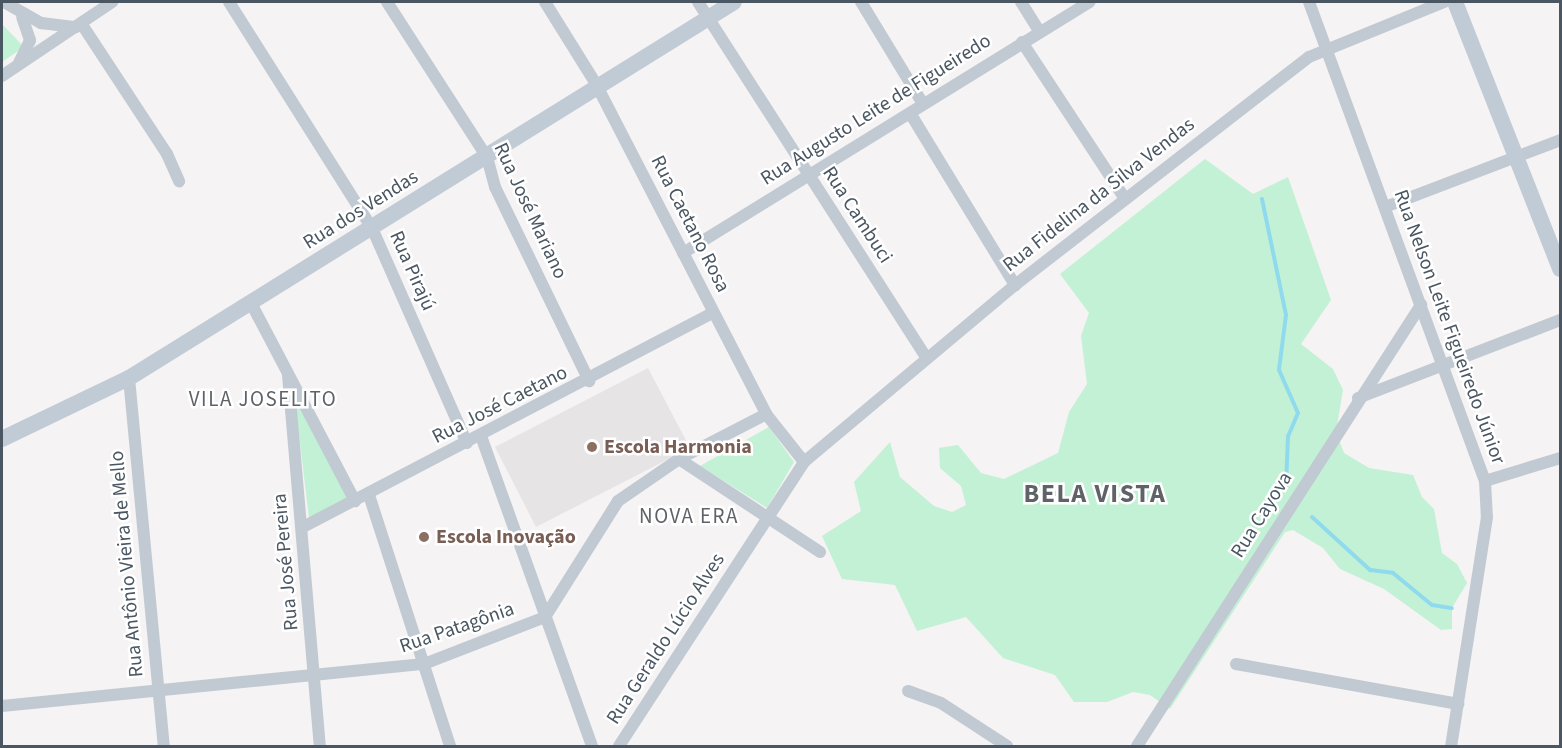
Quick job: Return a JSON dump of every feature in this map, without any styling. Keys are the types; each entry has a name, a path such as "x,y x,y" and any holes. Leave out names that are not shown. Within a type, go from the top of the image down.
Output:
{"street":[{"path":"4,2 22,17 30,40 17,66"},
{"path":"2,76 112,2"},
{"name":"Rua Pirajú","path":"229,2 372,228 467,443"},
{"name":"Rua José Mariano","path":"387,2 487,157 495,187 588,381"},
{"name":"Rua Caetano Rosa","path":"545,2 596,84 766,414 804,462"},
{"name":"Rua Cambuci","path":"698,2 926,357"},
{"name":"Rua dos Vendas","path":"2,439 129,378 487,157 596,84 734,2"},
{"path":"861,2 923,104"},
{"path":"1021,2 1040,32"},
{"name":"Rua Augusto Leite de Figueiredo","path":"683,253 1090,2"},
{"name":"Rua Nelson Leite Figueiredo Júnior","path":"1309,2 1445,365 1485,481 1487,517 1451,747"},
{"name":"Rua Fidelina da Silva Vendas","path":"804,462 926,357 1015,285 1326,47 1444,2"},
{"path":"1455,2 1513,158 1560,269"},
{"path":"22,17 78,25 167,154 179,181"},
{"path":"1022,42 1125,199"},
{"path":"910,113 1015,285"},
{"path":"1385,207 1560,140"},
{"path":"251,303 355,501"},
{"name":"Rua Cayova","path":"1137,747 1358,398 1421,305"},
{"name":"Rua José Caetano","path":"303,527 588,381 712,313"},
{"path":"1358,398 1560,320"},
{"name":"Rua José Pereira","path":"288,375 303,527 320,747"},
{"name":"Rua Antônio Vieira de Mello","path":"129,378 164,747"},
{"name":"Rua Patagônia","path":"2,706 315,678 424,664 545,617 618,501 679,459 766,414"},
{"path":"481,436 592,747"},
{"path":"1485,481 1560,458"},
{"path":"679,459 820,552"},
{"name":"Rua Geraldo Lúcio Alves","path":"619,747 804,462"},
{"path":"369,495 450,747"},
{"path":"1236,664 1458,704"},
{"path":"908,691 940,703 1007,747"}],"shaded area":[{"name":"Escola Harmonia","path":"648,368 690,448 536,527 495,447"}],"green space":[{"path":"2,24 24,47 2,62"},
{"path":"1205,159 1253,194 1288,177 1331,300 1301,344 1333,369 1343,390 1336,432 1344,453 1369,468 1413,475 1422,497 1434,509 1442,553 1457,564 1467,583 1452,608 1452,629 1441,630 1384,589 1340,569 1323,548 1293,530 1285,532 1170,709 1150,695 1133,692 1107,702 1074,702 1055,675 1003,658 966,617 917,631 895,585 842,579 822,536 861,511 854,482 890,442 900,477 934,506 952,512 966,505 961,486 940,468 939,448 958,445 981,473 1004,479 1058,453 1069,412 1087,384 1081,336 1089,313 1060,274"},
{"path":"294,393 349,501 309,518"},
{"path":"769,427 794,462 767,508 700,466"}],"waterway":[{"path":"1262,199 1286,315 1279,370 1298,413 1288,436 1286,486"},
{"path":"1312,517 1370,570 1393,573 1432,605 1452,608"}],"place":[{"name":"Escola Harmonia","path":"592,447"},
{"name":"Escola Inovação","path":"424,537"}],"district":[{"name":"VILA JOSELITO","path":"263,399"},
{"name":"BELA VISTA","path":"1095,494"},
{"name":"NOVA ERA","path":"689,516"}]}
